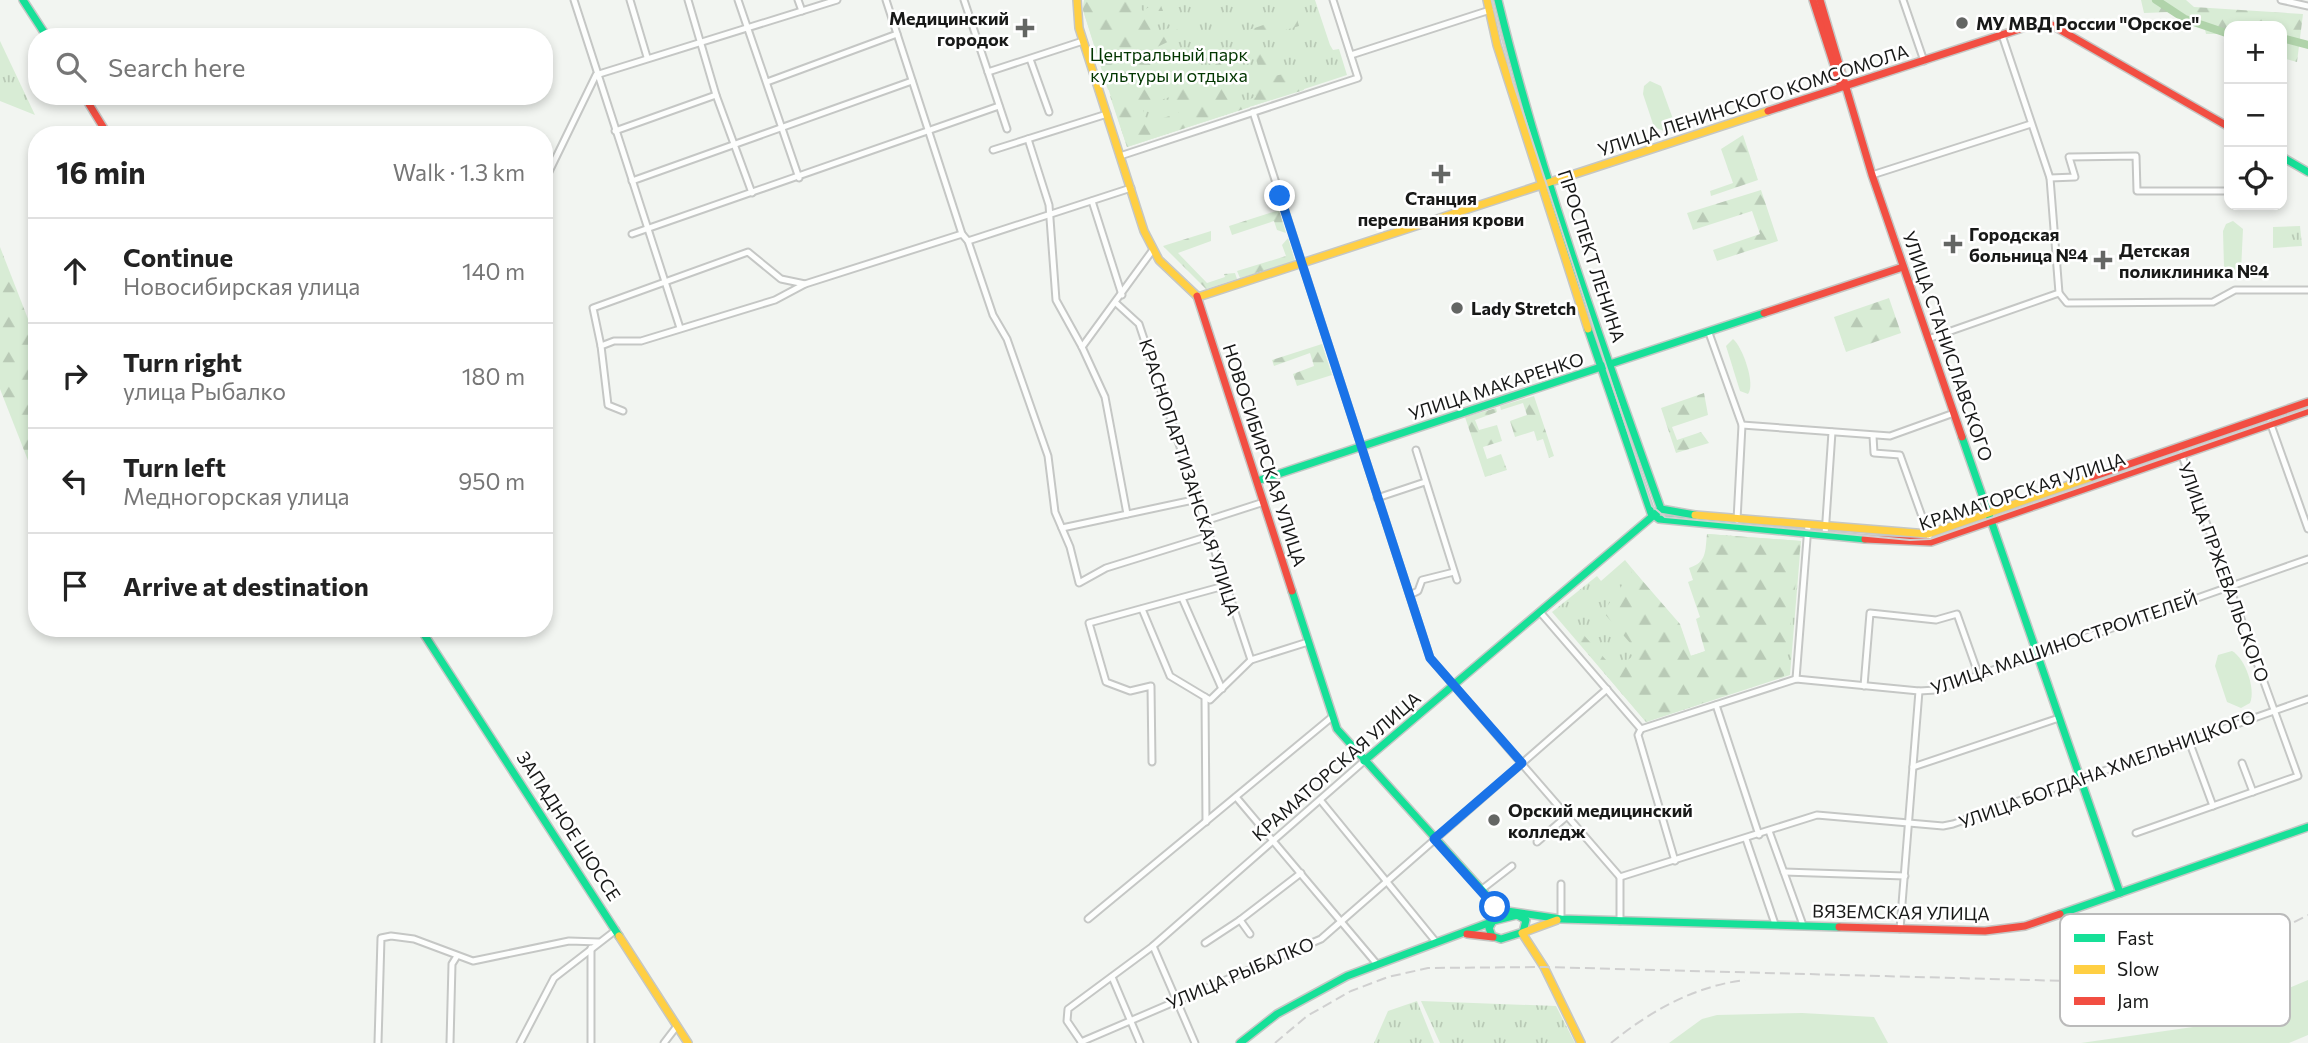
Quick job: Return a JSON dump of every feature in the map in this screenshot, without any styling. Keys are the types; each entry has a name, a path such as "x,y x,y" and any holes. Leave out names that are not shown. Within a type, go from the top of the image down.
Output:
{"main road":[{"path":"23,0 41,28"},
{"name":"НОВОСИБИРСКАЯ УЛИЦА","path":"1077,0 1083,41 1152,251 1198,297 1337,729 1479,891"},
{"name":"ПРОСПЕКТ ЛЕНИНА","path":"1487,0 1497,45 1541,186 1616,414 1653,516"},
{"name":"ПРОСПЕКТ ЛЕНИНА","path":"1498,0 1518,82 1610,366 1661,509"},
{"name":"УЛИЦА СТАНИСЛАВСКОГО","path":"1813,0 2120,893"},
{"name":"УЛИЦА СТАНИСЛАВСКОГО","path":"1820,0 1846,81 1844,87"},
{"name":"УЛИЦА ЛЕНИНСКОГО КОМСОМОЛА","path":"1198,297 2035,24 2050,24 2077,37 2224,124"},
{"path":"90,105 102,126"},
{"path":"2287,161 2308,172"},
{"name":"УЛИЦА МАКАРЕНКО","path":"1257,481 1903,267"},
{"name":"КРАМАТОРСКАЯ УЛИЦА","path":"1653,516 1909,539 1930,538 2269,420 2308,402"},
{"name":"КРАМАТОРСКАЯ УЛИЦА","path":"2269,420 2308,411"},
{"name":"КРАМАТОРСКАЯ УЛИЦА","path":"1364,761 1661,509 1686,519"},
{"name":"ЗАПАДНОЕ ШОССЕ","path":"427,637 688,1043"},
{"name":"ВЯЗЕМСКАЯ УЛИЦА","path":"1518,915 1561,919 1984,931 2025,926 2308,827"},
{"path":"1479,891 1500,911 1518,915 1527,923 1522,933"},
{"path":"1479,891 1491,908 1490,931 1496,938"},
{"path":"1240,1043 1275,1017 1376,963 1498,918 1518,915"},
{"path":"1456,935 1476,934 1496,938 1522,933 1561,919"},
{"path":"1522,933 1544,967 1581,1043"}],"street":[{"path":"574,0 596,75 680,328"},
{"path":"630,0 647,57"},
{"path":"688,0 716,95 737,146 752,193"},
{"path":"738,0 799,178"},
{"path":"798,0 802,12"},
{"path":"553,163 596,75 647,57 750,30 837,0"},
{"path":"886,0 962,234 968,241 993,315 1007,339 1048,456 1055,512 1070,547 1079,583 1106,568 1209,536"},
{"path":"964,0 1007,129"},
{"path":"1120,156 1359,78 1333,0"},
{"path":"1903,0 1924,61"},
{"path":"2281,0 2308,6"},
{"path":"1351,55 1490,10"},
{"path":"1493,23 1503,19"},
{"path":"767,82 897,34"},
{"path":"2002,35 2050,178 2059,293 2067,303 2213,302 2235,290 2308,290"},
{"path":"988,72 1083,41"},
{"path":"1497,45 1508,42"},
{"path":"1030,59 1049,113"},
{"path":"632,181 783,130 912,81"},
{"path":"1509,84 1518,82"},
{"path":"615,131 716,95"},
{"path":"1515,103 1524,100"},
{"path":"632,234 799,178 999,106"},
{"path":"1253,113 1430,658 1620,877 1620,921"},
{"path":"993,150 1107,114"},
{"path":"1872,175 2031,124"},
{"path":"1524,131 1534,128"},
{"path":"1527,141 1537,137"},
{"path":"1028,139 1049,205 1056,300 1082,346 1110,415 1127,514"},
{"path":"2050,178 2076,177 2068,157 2136,156 2137,191 2224,191"},
{"path":"968,241 1131,188"},
{"path":"1091,201 1122,295"},
{"path":"601,346 614,341 641,341 775,300 805,284 962,234"},
{"path":"1082,346 1152,251"},
{"path":"623,411 608,405 593,308 748,252 781,279 805,284"},
{"path":"1570,276 1581,272"},
{"path":"1928,340 2059,293"},
{"name":"КРАСНОПАРТИЗАНСКАЯ УЛИЦА","path":"1116,303 1139,324 1198,499 1224,586 1251,660"},
{"path":"1709,333 1742,425 1737,523"},
{"path":"1616,414 1625,410"},
{"path":"1742,425 1890,436 1954,413"},
{"path":"2269,420 2308,529"},
{"path":"1827,532 1832,432"},
{"path":"1873,436 1874,453 1900,454 1930,538"},
{"path":"1629,451 1638,447"},
{"name":"УЛИЦА ПРЖЕВАЛЬСКОГО","path":"2184,449 2229,586 2298,776 2253,792"},
{"path":"1416,450 1457,580"},
{"path":"1377,498 1425,482"},
{"path":"1062,528 1198,499"},
{"path":"1205,521 1264,502"},
{"path":"1796,679 1808,530"},
{"name":"УЛИЦА МАШИНОСТРОИТЕЛЕЙ","path":"1641,729 1796,679 1919,691 1936,690 2308,559"},
{"path":"1410,595 1418,591 1422,580 1454,572"},
{"path":"1152,762 1151,686 1130,691 1106,682 1089,623 1224,586"},
{"path":"1182,598 1222,689"},
{"path":"1142,609 1170,676 1210,701 1251,660 1308,642"},
{"path":"1540,612 1641,729 1639,735 1675,861"},
{"path":"1864,686 1870,613 1936,620 1957,614 1979,676"},
{"name":"УЛИЦА РЫБАЛКО","path":"1082,1042 1321,939 1606,690"},
{"path":"1900,929 1919,691"},
{"path":"1205,697 1206,822"},
{"name":"УЛИЦА БОГДАНА ХМЕЛЬНИЦКОГО","path":"1620,877 1818,815 1943,826 1953,824 2308,699"},
{"path":"1716,705 1759,835"},
{"path":"1088,919 1332,716"},
{"path":"1913,768 2059,718"},
{"path":"2189,741 2213,807"},
{"name":"КРАМАТОРСКАЯ УЛИЦА","path":"1082,1042 1067,1021 1068,1009 1153,946 1364,761"},
{"path":"2136,833 2253,792 2242,763"},
{"path":"1236,797 1376,963"},
{"path":"1321,801 1436,942"},
{"path":"1537,842 1567,816"},
{"path":"1769,831 1803,925"},
{"path":"1746,839 1775,924"},
{"path":"1479,891 1512,866"},
{"path":"1784,872 1905,876"},
{"path":"1205,943 1301,873"},
{"path":"1561,884 1561,919"},
{"path":"1240,920 1250,934"},
{"path":"520,1043 554,978 616,930"},
{"path":"378,1043 381,938 391,936 414,939 473,961 569,941 599,942"},
{"path":"1153,946 1195,1043"},
{"path":"591,947 591,1043"},
{"path":"450,1043 452,964 457,956"},
{"path":"1112,977 1140,1043"},
{"path":"664,1043 677,1026"}],"green space":[{"name":"Центральный парк культуры и отдыха","path":"1084,0 1315,0 1330,45 1333,50 1339,49 1347,75 1127,147 1083,10"},
{"path":"1084,0 1133,0 1143,11 1159,0 1163,11 1154,11 1153,33 1173,27 1178,30 1176,38 1155,48 1160,55 1179,59 1174,67 1108,90 1083,10"},
{"path":"2141,0 2186,0 2194,7 2303,14 2297,62 2287,59 2287,21 2224,21 2224,34 2206,34 2203,21 2171,12 2144,13"},
{"path":"1284,18 1297,19 1299,26 1282,31 1274,27 1270,35 1250,42 1243,32"},
{"path":"0,41 35,115 0,101"},
{"path":"1266,51 1275,68 1274,76 1298,71 1304,90 1252,106 1250,99 1256,97 1247,71 1258,66 1255,55"},
{"path":"1220,61 1226,77 1231,76 1240,103 1247,100 1250,107 1127,147 1110,96 1176,72 1186,75","holes":["1173,96 1179,113 1147,123 1142,106"]},
{"path":"1650,81 1661,86 1673,119 1672,127 1666,132 1654,127 1643,94 1644,86"},
{"path":"1743,135 1758,180 1711,196 1710,191 1733,183 1721,149"},
{"path":"1761,190 1778,241 1717,261 1713,250 1760,234 1752,211 1693,230 1687,213"},
{"path":"1279,210 1286,233 1277,230 1274,221 1232,235 1229,226"},
{"path":"2233,221 2243,229 2241,271 2234,274 2224,267 2223,231 2226,224"},
{"path":"2300,226 2302,246 2273,248 2273,227"},
{"path":"1211,231 1211,241 1178,253 1207,283 1225,277 1224,274 1235,273 1237,279 1206,289 1163,246"},
{"path":"1288,238 1295,261 1240,278 1237,271 1286,256 1282,245"},
{"path":"0,247 28,319 28,460 0,389"},
{"path":"1889,298 1901,333 1846,352 1834,317"},
{"path":"1733,339 1747,365 1750,382 1748,394 1740,391 1726,346"},
{"path":"1322,344 1332,375 1297,386 1293,374 1314,366 1310,353 1274,366 1272,360"},
{"path":"1704,393 1708,415 1672,427 1677,440 1701,432 1709,443 1676,453 1661,408"},
{"path":"1534,396 1554,456 1549,458 1543,439 1537,441 1534,431 1515,437 1510,421 1527,415 1523,403 1501,410 1500,406"},
{"path":"1496,408 1497,412 1475,420 1479,430 1497,425 1502,441 1483,447 1487,459 1501,454 1507,470 1485,477 1465,417"},
{"path":"1707,534 1801,541 1784,676 1646,722 1575,638 1581,632 1615,670 1638,652 1603,612 1633,570 1680,624 1691,656 1705,651 1696,619 1700,617 1688,582 1693,580 1689,568 1699,563 1704,556"},
{"path":"1708,534 1801,541 1790,675 1646,722 1552,612 1597,576 1601,581 1625,560 1681,628 1690,656 1710,650"},
{"path":"2232,651 2245,667 2252,690 2250,703 2241,708 2227,702 2215,666 2218,655"},
{"path":"2308,980 2308,1035 2289,1043 2081,1043 2200,1026 2290,1026 2290,988"},
{"path":"1417,1001 1434,1043 1374,1043 1388,1011"},
{"path":"1421,1001 1556,1006 1575,1043 1440,1043"},
{"path":"1802,1013 1874,1017 1888,1043 1669,1043 1702,1019 1717,1015"}],"waterway":[{"path":"2156,0 2185,19 2224,32"},
{"path":"2287,39 2308,45"}],"tram line":[{"path":"1492,0 1513,82 1652,506 1665,517 1910,540 1930,539 2308,408"}],"railway":[{"path":"2290,924 2308,915"},
{"path":"1275,1043 1307,1016 1351,991 1388,977 1428,968 1544,967 2060,981"},
{"path":"1611,1043 1641,1020 1691,994 1745,980"}],"traffic: fast":[{"path":"23,0 41,28"},
{"path":"1498,0 1552,193 1661,509 1695,515"},
{"path":"2287,160 2308,172"},
{"path":"1257,481 1764,313"},
{"path":"1588,329 1651,513 1659,519 1865,539"},
{"path":"1962,437 2120,893"},
{"path":"1364,761 1661,509"},
{"path":"1292,591 1337,729 1500,910 1561,919 1839,927"},
{"path":"426,637 619,936"},
{"path":"2060,914 2308,827"},
{"path":"1240,1043 1277,1014 1347,976 1491,922 1488,903"},
{"path":"1517,915 1526,920 1523,932 1501,939 1492,936 1489,928 1493,921 1517,915"}],"traffic: slow":[{"path":"1077,0 1079,28 1144,231 1159,260 1197,296"},
{"path":"1487,0 1497,45 1588,329"},
{"path":"1198,297 1768,111"},
{"path":"1695,515 1928,534 2092,477"},
{"path":"1557,920 1522,933 1544,967 1581,1043"},
{"path":"619,936 688,1043"}],"traffic: jam":[{"path":"1813,0 1840,84 1844,87"},
{"path":"1820,0 1872,175 1962,437"},
{"path":"1768,111 2035,24 2050,24 2224,124"},
{"path":"90,105 102,126"},
{"path":"1764,313 1903,267"},
{"path":"1197,296 1292,591"},
{"path":"2092,477 2308,402"},
{"path":"1865,539 1931,542 2308,411"},
{"path":"1839,927 1985,931 2025,926 2060,914"},
{"path":"1467,934 1493,937"}],"place":[{"name":"МУ МВД России \"Орское\"","path":"1962,23"},
{"name":"Медицинский городок","path":"1025,28"},
{"name":"Станция переливания крови","path":"1441,174"},
{"name":"Городская больница №4","path":"1953,244"},
{"name":"Детская поликлиника №4","path":"2103,260"},
{"name":"Lady Stretch","path":"1457,308"},
{"name":"Орский медицинский колледж","path":"1494,820"}],"route":[{"path":"1280,196 1430,658 1522,763 1434,839 1495,907"}]}
